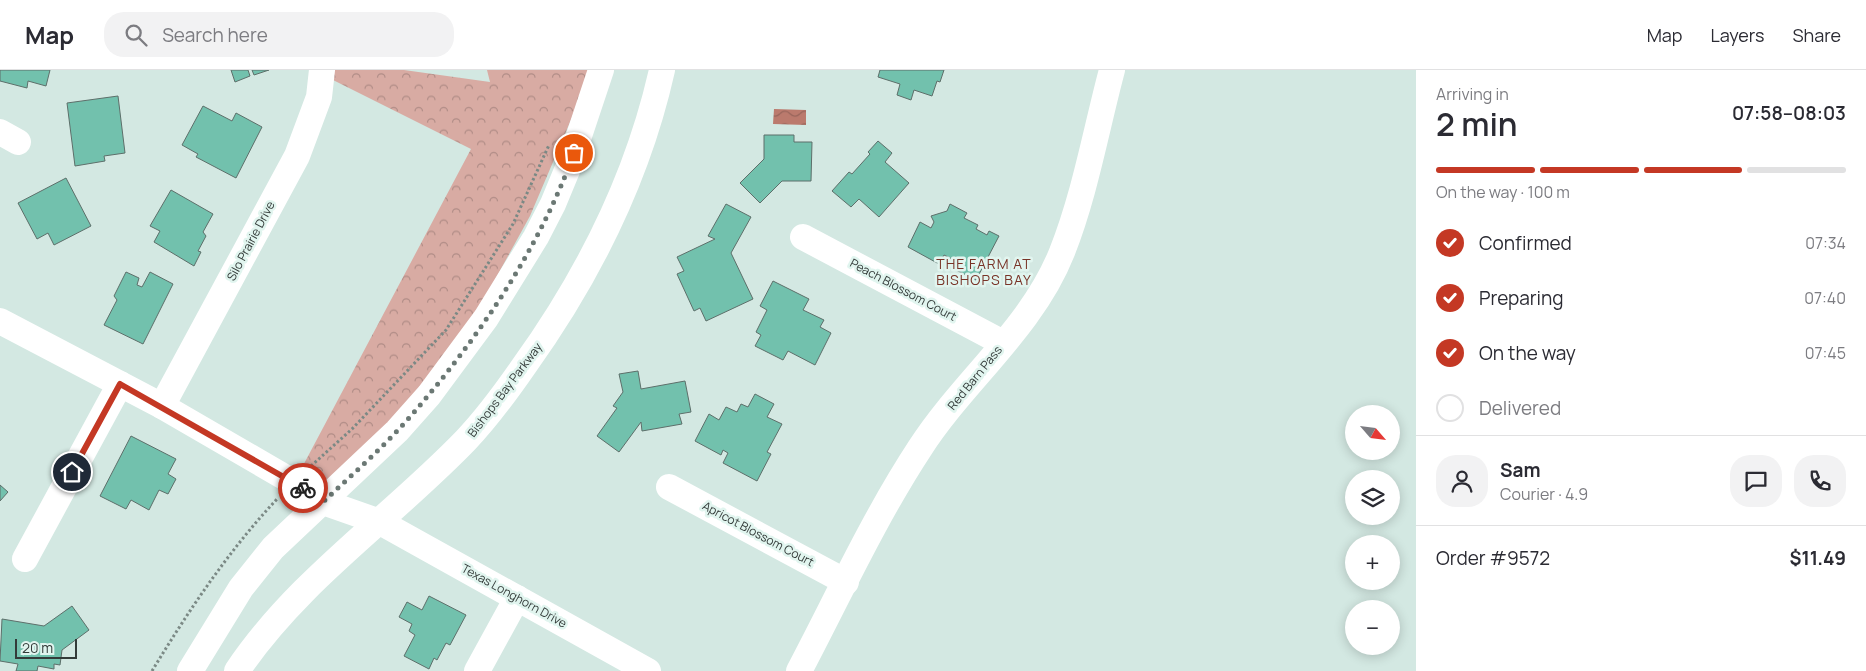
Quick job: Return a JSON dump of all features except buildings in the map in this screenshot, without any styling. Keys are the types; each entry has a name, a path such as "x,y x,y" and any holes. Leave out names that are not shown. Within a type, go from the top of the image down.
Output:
{"street":[{"name":"Silo Prairie Drive","path":"162,406 297,156 319,97 322,70"},
{"path":"190,671 241,588 273,548 375,454 415,412 499,299 553,204 573,156 601,70"},
{"name":"Bishops Bay Parkway","path":"237,671 247,656 294,602 380,522 479,424 528,360 566,303 603,235 641,143 662,70"},
{"name":"Red Barn Pass","path":"799,671 920,447 1003,343 1044,286 1062,253 1079,200 1105,73"},
{"name":"Peach Blossom Court","path":"803,237 1003,343"},
{"name":"Texas Longhorn Drive","path":"0,320 162,406 293,482 323,502 380,522 648,671"},
{"path":"25,559 120,384"},
{"name":"Apricot Blossom Court","path":"669,487 846,582"},
{"path":"476,671 517,598"}],"path":[{"path":"152,671 191,606 258,519 293,482 352,430 446,330 513,224 552,138"}],"green space":[{"path":"333,70 404,70 490,82 487,70 589,70 585,87 530,216 480,307 424,385 374,439 330,479 315,482 298,475 471,149 333,80"}],"water":[{"path":"774,109 806,110 806,125 773,124"}],"way so far":[{"path":"303,488 323,502 375,454 415,412 486,318 512,278 553,204 574,153"}],"district":[{"name":"THE FARM AT BISHOPS BAY","path":"984,272"}],"route":[{"path":"72,472 120,384 303,488"}]}
